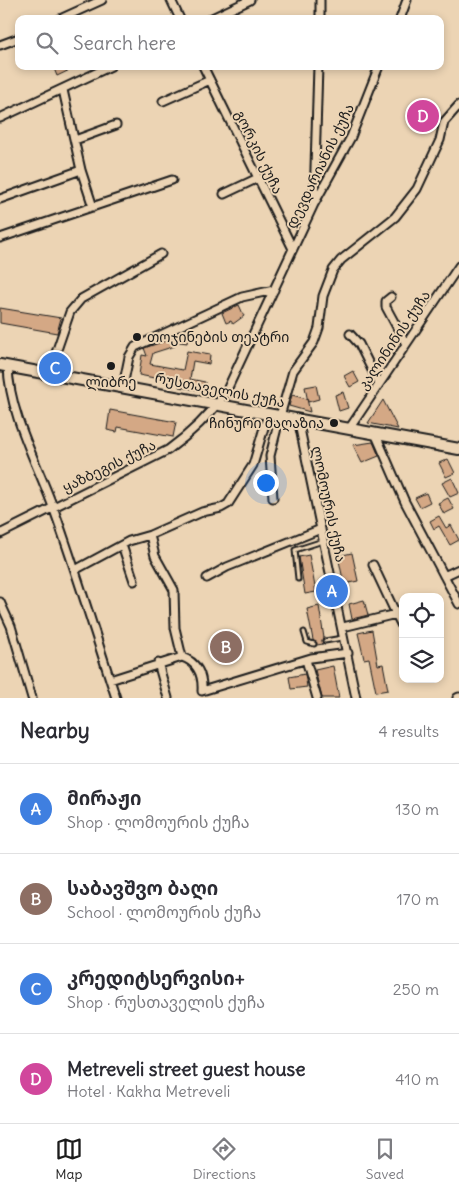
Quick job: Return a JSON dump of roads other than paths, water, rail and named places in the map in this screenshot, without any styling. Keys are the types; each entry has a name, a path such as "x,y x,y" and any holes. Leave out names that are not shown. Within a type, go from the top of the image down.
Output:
{"main road":[{"name":"რუსთაველის ქუჩა","path":"4,366 123,386 459,449"}],"street":[{"path":"69,15 102,0"},
{"path":"171,0 178,15"},
{"path":"218,15 250,0"},
{"path":"320,0 320,15"},
{"path":"401,15 407,0"},
{"path":"0,45 15,39"},
{"path":"0,118 103,70"},
{"name":"გორკის ქუჩა","path":"205,70 293,249"},
{"path":"314,204 318,70"},
{"name":"დევდარიანის ქუჩა","path":"274,290 314,204 351,137 376,70"},
{"path":"163,101 210,80"},
{"path":"63,90 74,140 93,207"},
{"path":"273,498 270,456 280,416 293,371 314,342 320,328 323,296 333,270 341,260 396,217 417,189 440,140 444,122 459,105"},
{"path":"74,140 116,125"},
{"path":"0,199 82,170"},
{"path":"224,194 258,178"},
{"path":"0,238 172,180"},
{"path":"48,373 70,312 80,299 161,254"},
{"name":"კალინინის ქუჩა","path":"349,429 459,266"},
{"path":"123,386 129,357 135,347 242,297 274,290"},
{"name":"ყაზბეგის ქუჩა","path":"0,534 168,450 192,432 225,394 274,290"},
{"path":"391,297 386,301 386,307 406,344"},
{"path":"350,334 359,344 379,384"},
{"path":"4,366 15,410 53,507 116,698"},
{"path":"75,570 122,545 202,512 228,504 253,464 268,414"},
{"name":"ლომოურის ქუჩა","path":"298,419 343,627 356,698"},
{"path":"375,433 405,502 459,604"},
{"path":"207,578 227,567 321,529"},
{"path":"150,535 156,556 174,590 175,628 182,657"},
{"path":"122,545 134,581"},
{"path":"373,565 399,620"},
{"path":"444,576 459,569"},
{"path":"0,602 11,626 32,698"},
{"path":"343,627 396,614"},
{"path":"110,680 158,663 182,657 192,660 196,666 202,683 202,695 306,660 348,653"},
{"path":"306,660 317,698"},
{"path":"158,663 168,698"}],"lane":[{"path":"298,579 294,550 324,541"},
{"path":"304,632 307,642 314,644"},
{"path":"325,641 345,638"}],"place":[{"name":"Metreveli street guest house","path":"423,116"},
{"name":"თოჯინების თეატრი","path":"137,337"},
{"name":"ლიბრე","path":"111,366"},
{"name":"კრედიტსერვისი+","path":"55,368"},
{"name":"ჩინური მაღაზია","path":"334,423"},
{"name":"მირაჟი","path":"332,591"},
{"name":"საბავშვო ბაღი","path":"226,647"}]}
